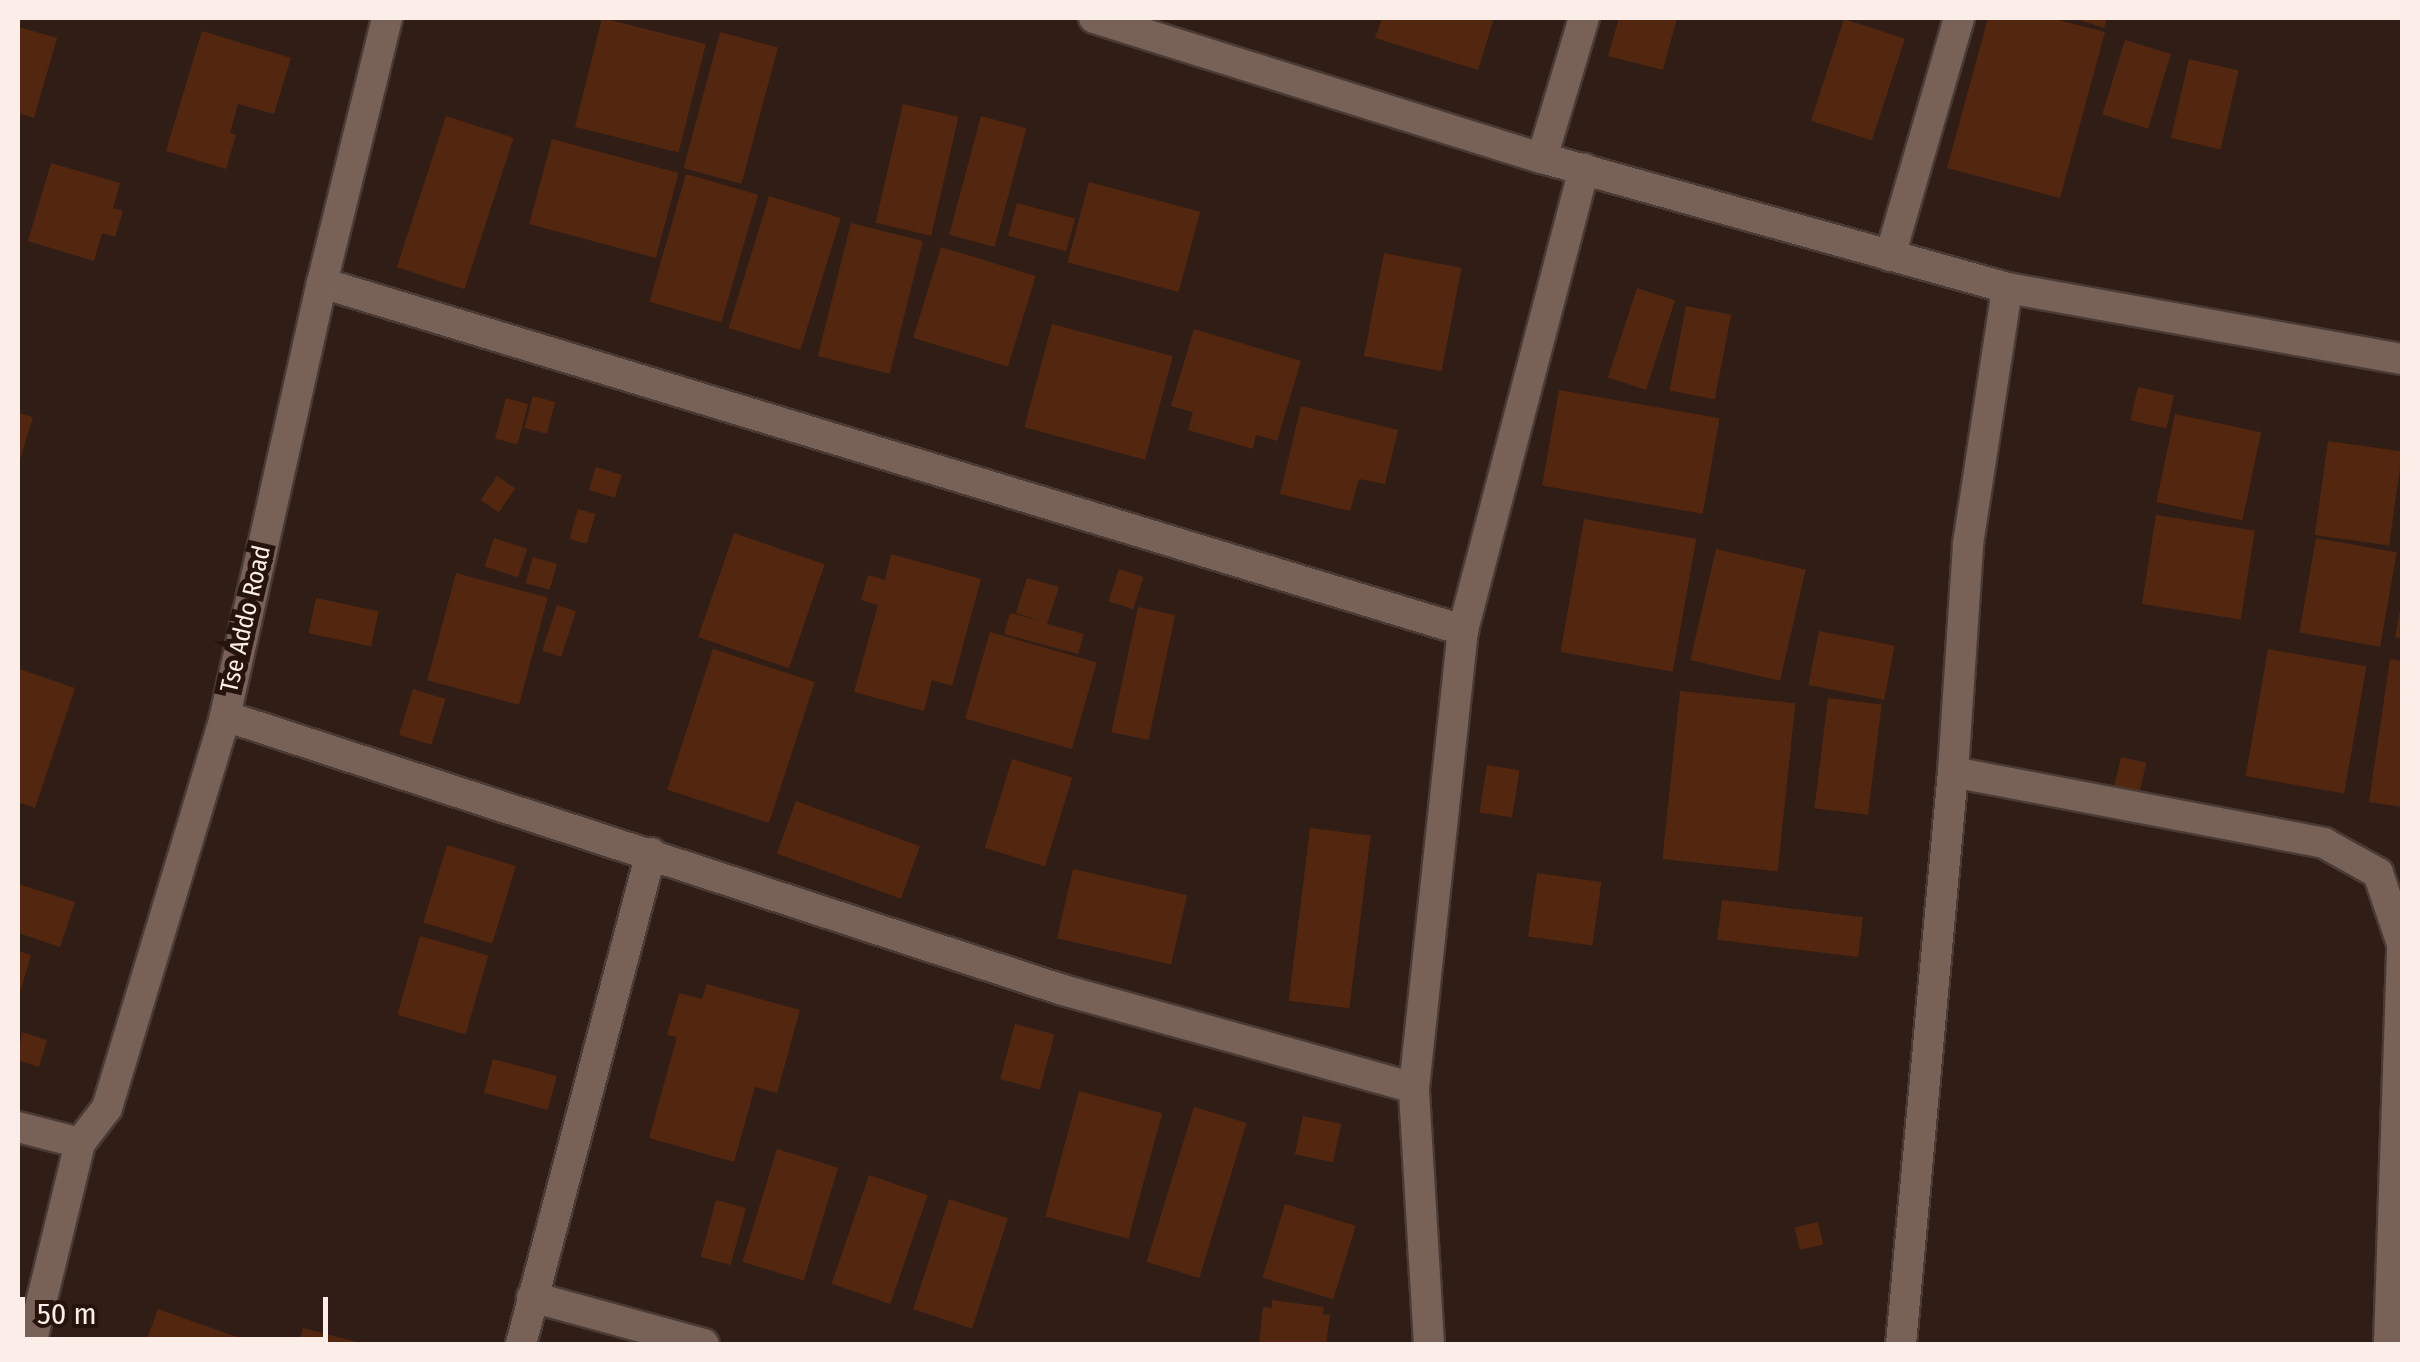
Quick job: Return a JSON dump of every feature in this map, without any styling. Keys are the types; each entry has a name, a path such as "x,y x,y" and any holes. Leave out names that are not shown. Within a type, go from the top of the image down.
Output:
{"street":[{"name":"Tse Addo Road","path":"80,1143 107,1108 224,716 322,283 388,18"},
{"path":"1094,18 1542,158 2007,288 2402,360"},
{"path":"1542,158 1584,18"},
{"path":"1890,256 1959,18"},
{"path":"1429,1344 1414,1088 1463,630 1584,169"},
{"path":"322,283 1463,630"},
{"path":"1900,1344 1953,772 1968,544 2007,288"},
{"path":"224,716 1063,990 1414,1088"},
{"path":"1953,772 2324,842 2378,872 2402,944 2390,1344"},
{"path":"520,1344 651,853"},
{"path":"18,1127 80,1143 32,1344"},
{"path":"532,1297 704,1344"}],"building":[{"path":"18,18 22,18 19,27 57,38 34,118 18,113"},
{"path":"602,18 706,44 679,153 575,127"},
{"path":"1382,18 1494,18 1478,70 1375,38"},
{"path":"1619,18 1677,18 1663,70 1608,56"},
{"path":"1988,18 2050,18 2105,32 2060,198 1947,168"},
{"path":"2073,18 2107,18 2104,28"},
{"path":"1844,19 1905,39 1872,141 1811,121"},
{"path":"202,31 291,58 274,114 238,104 230,133 236,135 226,169 166,151"},
{"path":"720,32 778,48 741,184 684,168"},
{"path":"2125,40 2171,54 2148,129 2102,115"},
{"path":"2189,59 2239,70 2220,149 2171,138"},
{"path":"903,104 959,117 931,236 876,223"},
{"path":"446,116 514,138 464,289 397,267"},
{"path":"981,116 1026,128 995,247 949,235"},
{"path":"552,139 679,173 656,258 529,224"},
{"path":"51,163 120,183 113,208 123,211 115,237 102,233 94,261 28,241"},
{"path":"686,174 758,195 721,323 649,302"},
{"path":"1089,182 1200,212 1179,292 1068,262"},
{"path":"769,196 841,218 800,350 729,328"},
{"path":"1017,203 1075,219 1066,251 1008,236"},
{"path":"851,223 923,241 890,374 818,356"},
{"path":"941,247 1036,276 1008,367 913,338"},
{"path":"1384,253 1462,268 1442,371 1364,356"},
{"path":"1637,288 1675,300 1646,390 1608,377"},
{"path":"1686,306 1731,315 1715,399 1670,390"},
{"path":"1052,324 1173,356 1145,460 1024,427"},
{"path":"1194,329 1301,361 1277,441 1256,435 1253,449 1188,430 1193,412 1171,406"},
{"path":"2138,387 2174,395 2166,428 2130,420"},
{"path":"1559,390 1720,418 1703,514 1542,486"},
{"path":"533,396 555,402 547,434 524,428"},
{"path":"506,398 528,404 517,445 495,439"},
{"path":"1301,406 1398,430 1385,484 1359,479 1350,511 1280,494"},
{"path":"18,413 33,417 18,466"},
{"path":"2175,414 2261,432 2242,520 2156,502"},
{"path":"2328,441 2402,451 2389,546 2315,535"},
{"path":"596,467 622,475 615,498 589,490"},
{"path":"497,476 515,488 499,512 481,500"},
{"path":"578,509 595,514 587,544 569,539"},
{"path":"2156,515 2255,531 2241,620 2142,604"},
{"path":"1584,519 1696,539 1673,672 1561,652"},
{"path":"734,533 825,564 789,668 698,637"},
{"path":"494,538 527,549 518,577 485,567"},
{"path":"2316,538 2397,552 2380,647 2299,633"},
{"path":"1716,549 1806,570 1780,681 1690,660"},
{"path":"891,554 981,579 952,686 932,680 924,711 854,692 878,605 861,600 868,575 885,580"},
{"path":"533,557 557,564 550,590 526,583"},
{"path":"1119,569 1144,577 1133,609 1108,601"},
{"path":"456,573 548,598 519,705 427,680"},
{"path":"1027,578 1059,587 1047,624 1084,634 1078,654 1004,634 1010,613 1040,621 1016,613"},
{"path":"316,598 379,611 371,647 309,633"},
{"path":"557,605 576,611 561,657 542,651"},
{"path":"2402,605 2402,639 2395,637"},
{"path":"1138,607 1175,615 1149,740 1111,732"},
{"path":"1819,631 1895,646 1884,700 1809,685"},
{"path":"990,632 1097,663 1072,749 965,719"},
{"path":"713,649 815,682 769,823 667,790"},
{"path":"2268,649 2366,666 2344,793 2246,776"},
{"path":"2390,659 2402,661 2402,807 2369,802"},
{"path":"19,669 75,688 35,808 18,802"},
{"path":"413,689 446,699 431,745 399,735"},
{"path":"1680,691 1795,703 1778,871 1662,859"},
{"path":"1828,698 1882,705 1868,815 1814,808"},
{"path":"2121,757 2146,763 2140,792 2114,786"},
{"path":"1012,759 1072,777 1045,866 985,848"},
{"path":"1487,765 1520,770 1512,818 1479,812"},
{"path":"796,801 920,846 901,899 777,854"},
{"path":"1310,828 1371,835 1349,1008 1289,1001"},
{"path":"447,845 516,866 492,944 423,922"},
{"path":"1073,869 1187,895 1171,964 1057,938"},
{"path":"1537,873 1601,882 1592,945 1528,936"},
{"path":"18,884 75,902 60,947 18,933"},
{"path":"1722,900 1863,917 1858,957 1717,940"},
{"path":"420,936 488,956 466,1034 397,1015"},
{"path":"18,951 31,955 18,999"},
{"path":"707,984 800,1010 777,1093 755,1087 734,1162 649,1138 677,1037 667,1035 679,993 702,999"},
{"path":"1015,1024 1055,1035 1040,1090 1000,1079"},
{"path":"22,1032 47,1040 39,1067 18,1060"},
{"path":"493,1059 557,1076 548,1110 484,1093"},
{"path":"1079,1091 1162,1113 1128,1239 1045,1217"},
{"path":"1194,1107 1247,1123 1199,1278 1147,1262"},
{"path":"1303,1116 1341,1124 1333,1162 1295,1154"},
{"path":"777,1149 838,1168 804,1281 743,1262"},
{"path":"869,1175 928,1195 890,1304 832,1284"},
{"path":"949,1199 1008,1218 972,1328 913,1309"},
{"path":"716,1200 746,1208 731,1265 701,1257"},
{"path":"1285,1204 1356,1226 1333,1299 1262,1278"},
{"path":"1818,1222 1823,1244 1800,1250 1795,1227"},
{"path":"1272,1300 1324,1307 1323,1314 1330,1315 1326,1344 1259,1344 1263,1307 1272,1308"},
{"path":"158,1309 257,1344 145,1344"},
{"path":"303,1328 361,1343 299,1344"}]}
